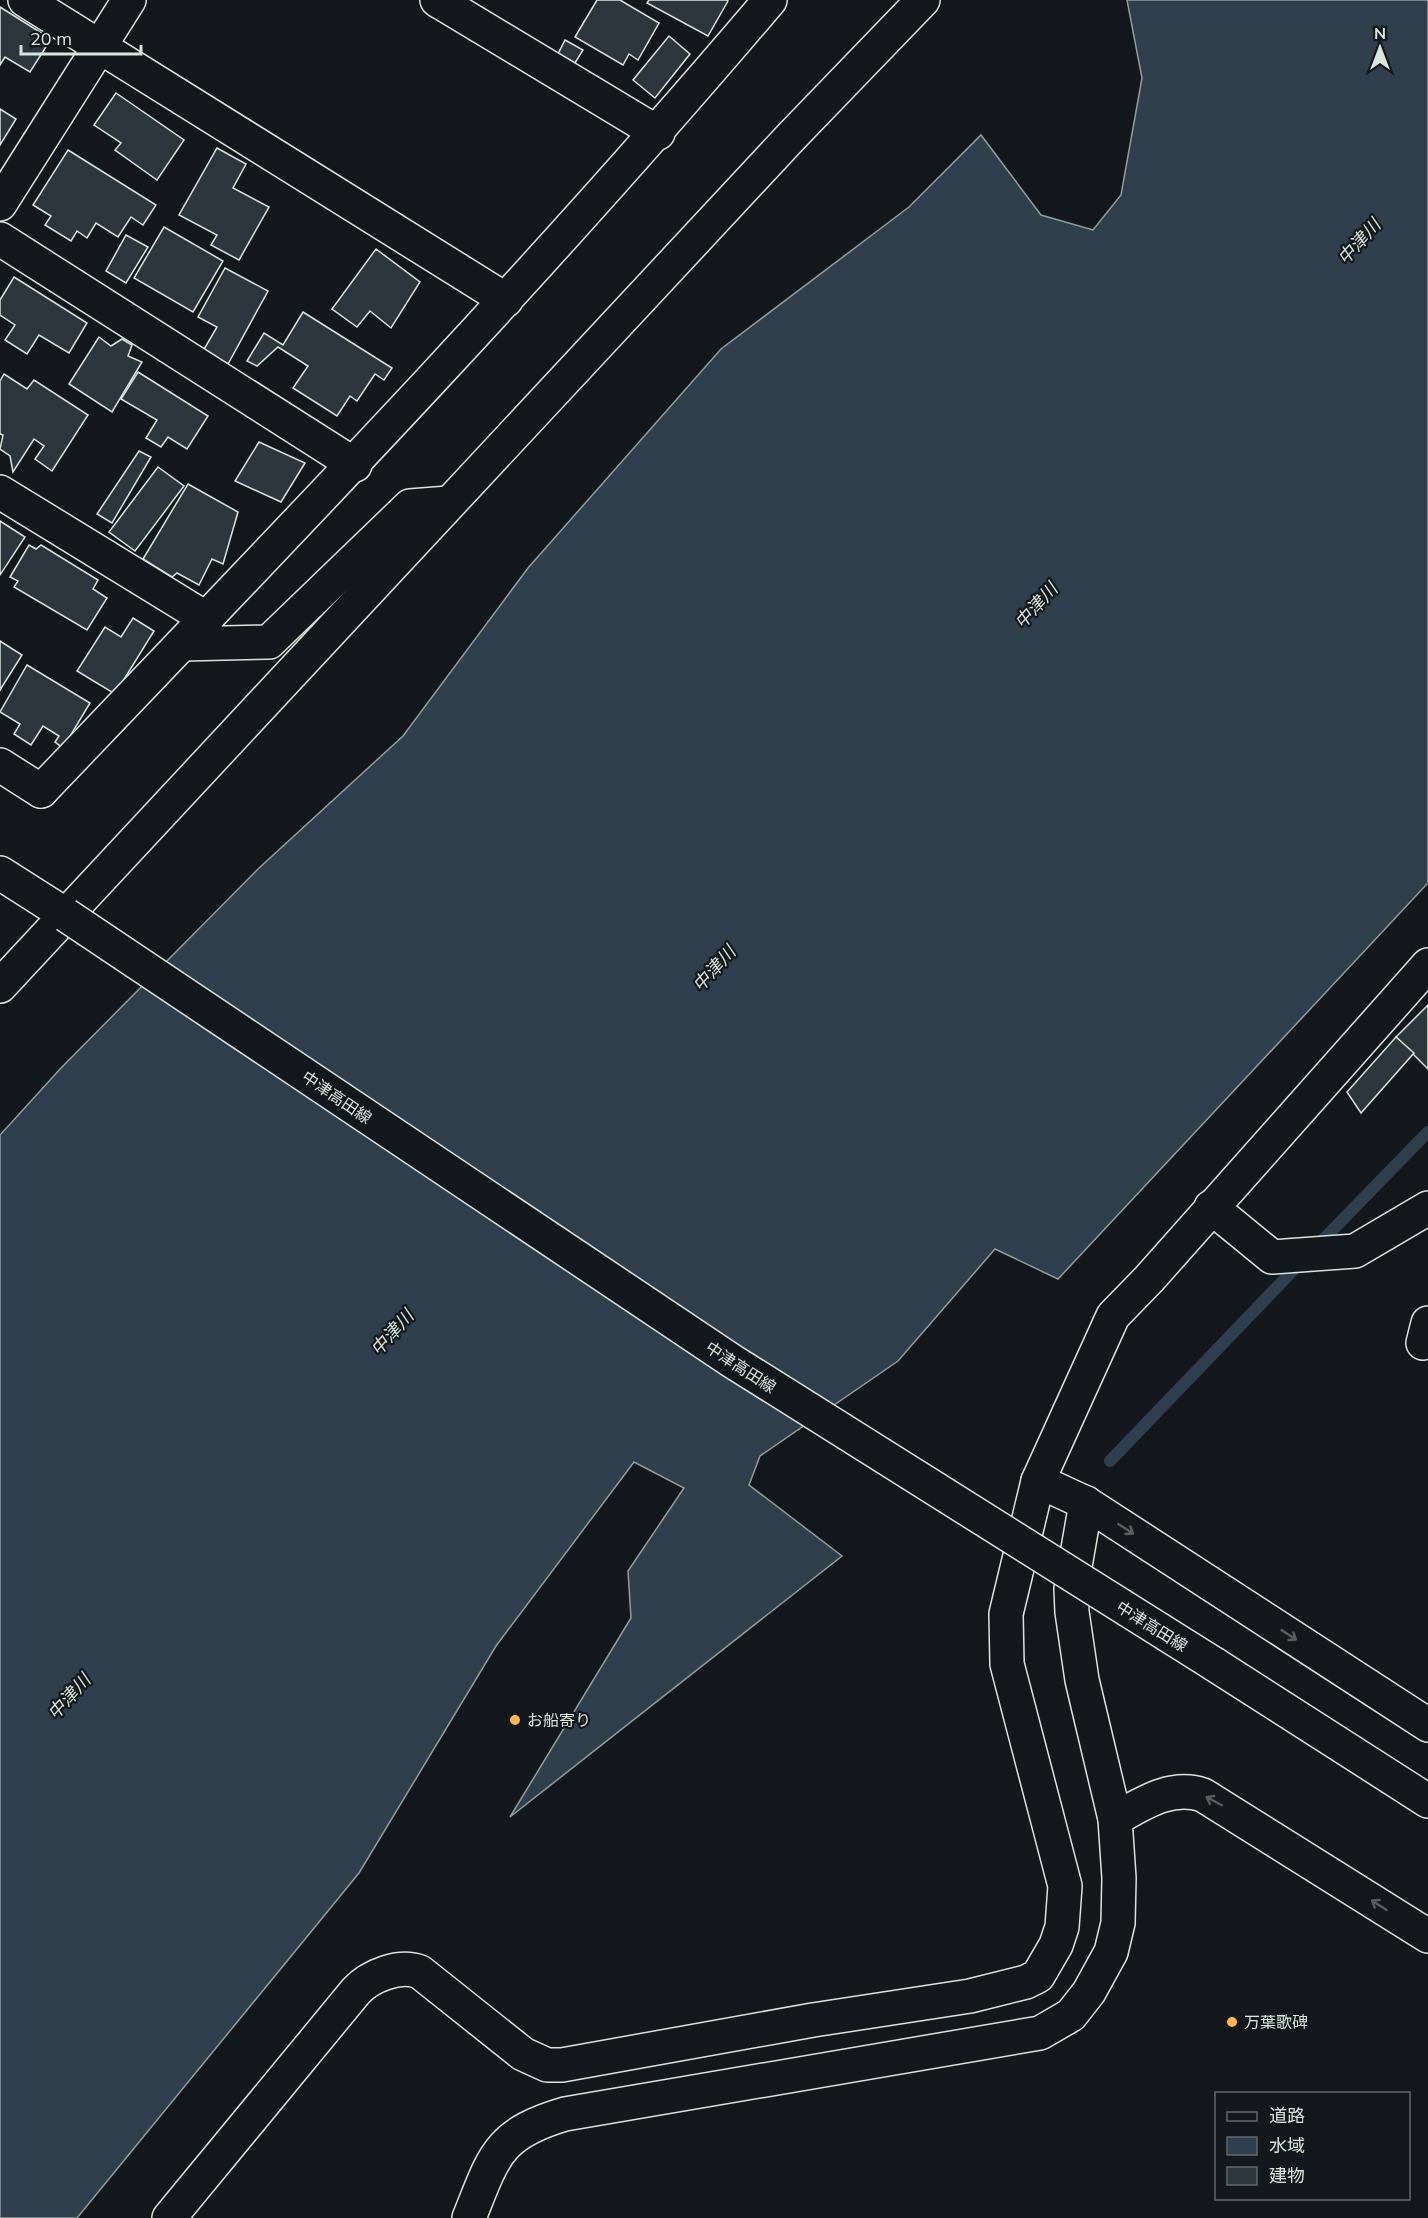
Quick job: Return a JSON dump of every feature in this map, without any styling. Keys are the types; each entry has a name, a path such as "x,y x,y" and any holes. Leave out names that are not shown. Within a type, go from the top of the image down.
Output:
{"street":[{"path":"25,0 506,300"},
{"path":"0,204 129,0"},
{"path":"437,0 658,133"},
{"path":"0,765 41,791 355,465 658,133 770,0"},
{"path":"0,986 782,147 923,0"},
{"path":"0,239 355,465"},
{"path":"0,492 207,619"},
{"path":"182,644 269,642 410,506 450,503"},
{"name":"中津高田線","path":"0,873 732,1361 1428,1801"},
{"path":"169,2218 356,1991 373,1977 385,1973 410,1970 420,1972 523,2054 547,2064 561,2065 813,2020 970,1996 1026,1982 1038,1976 1056,1945 1062,1927 1065,1886 1061,1860 1010,1674 1005,1645 1006,1614 1038,1481 1113,1316 1149,1279 1428,965"},
{"path":"1211,1207 1272,1257 1355,1251 1428,1208"},
{"path":"1038,1481 1086,1503 1428,1725"},
{"path":"469,2218 498,2153 514,2135 537,2122 565,2114 1040,2033 1071,2015 1089,1992 1111,1952 1119,1905 1115,1819 1082,1680 1072,1612 1071,1589 1086,1503"},
{"path":"1115,1819 1145,1802 1169,1793 1186,1792 1203,1795 1428,1936"}],"water":[{"name":"中津川","path":"1127,0 1428,0 1428,883 1058,1279 995,1249 898,1361 760,1456 749,1485 842,1556 510,1817 631,1618 628,1571 684,1488 634,1462 496,1646 359,1873 77,2218 0,2218 0,1135 61,1068 258,869 403,736 528,568 721,349 909,207 981,135 1041,215 1093,230 1121,195 1142,78"}],"building":[{"path":"597,0 620,0 659,23 638,60 629,54 623,65 575,37"},
{"path":"649,0 728,1 708,36 647,3"},
{"path":"0,7 51,39 30,72 5,57 0,65"},
{"path":"669,36 690,54 655,98 633,80"},
{"path":"565,40 583,50 575,63 558,54"},
{"path":"116,93 184,140 157,180 115,150 121,143 94,125"},
{"path":"0,109 16,119 0,145"},
{"path":"217,148 246,164 233,188 269,207 239,260 211,245 217,235 179,215"},
{"path":"68,150 156,205 143,225 131,217 118,237 96,223 87,238 77,231 71,241 45,225 51,216 33,205"},
{"path":"164,227 223,261 193,312 134,278"},
{"path":"126,235 148,247 126,283 106,271"},
{"path":"376,249 420,282 391,328 370,311 357,327 332,309"},
{"path":"225,268 268,291 228,364 203,351 217,327 198,317"},
{"path":"14,277 87,323 69,353 39,335 27,354 5,340 15,325 0,315 0,300"},
{"path":"303,312 392,368 384,380 375,374 357,401 350,396 337,416 293,388 308,366 278,347 257,366 247,361 264,333 283,345"},
{"path":"99,337 111,346 122,339 132,345 128,356 142,362 112,412 69,384"},
{"path":"138,372 208,416 187,449 168,437 161,447 146,438 157,420 121,399"},
{"path":"4,374 27,389 34,380 88,415 52,471 35,459 44,446 34,439 13,472 10,456 0,449 3,435 0,434 0,381"},
{"path":"259,442 305,463 281,502 235,481"},
{"path":"139,451 151,457 112,523 97,514"},
{"path":"158,467 184,486 135,551 109,532"},
{"path":"188,484 238,512 223,564 212,559 199,585 177,573 172,577 143,559"},
{"path":"0,521 25,537 0,575"},
{"path":"29,545 36,549 41,545 98,580 93,589 107,598 87,630 14,587 18,581 10,577"},
{"path":"133,618 154,631 115,694 77,671 105,627 121,637"},
{"path":"0,641 22,655 0,690"},
{"path":"27,665 90,703 63,748 55,742 59,736 43,726 31,745 14,734 20,724 0,712"},
{"path":"1428,1005 1428,1069 1396,1037"},
{"path":"1396,1037 1414,1053 1361,1113 1347,1092"}],"waterway":[{"path":"1315,1248 1428,1132"},
{"path":"1110,1461 1303,1260"}],"place":[{"name":"お船寄り","path":"515,1720"},
{"name":"万葉歌碑","path":"1232,2022"}]}
